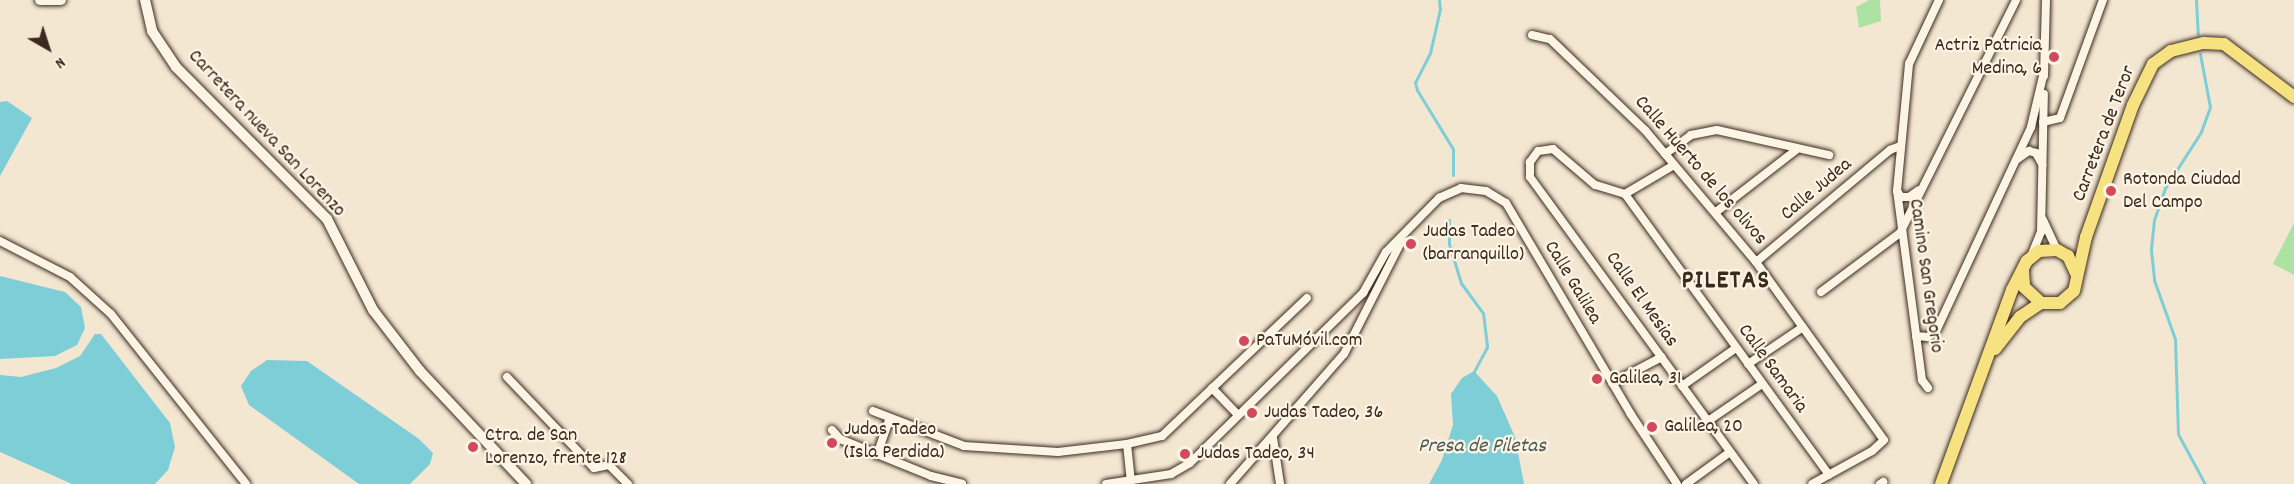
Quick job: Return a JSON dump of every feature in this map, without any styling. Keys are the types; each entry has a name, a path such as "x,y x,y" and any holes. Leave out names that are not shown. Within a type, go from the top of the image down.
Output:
{"main road":[{"name":"Carretera de Teror","path":"2077,282 2086,237 2133,105 2153,64 2171,51 2204,43 2224,44 2294,98"},
{"path":"1941,484 1992,352 1997,329 2023,271 2032,256 2059,251 2086,237"},
{"path":"1992,352 2020,317 2042,303 2060,303 2077,282 2074,264 2059,251"},
{"path":"2023,271 2028,294 2042,303"}],"street":[{"path":"40,0 61,0"},
{"name":"Carretera nueva San Lorenzo","path":"145,0 152,31 176,67 327,219 373,310 420,371 526,484"},
{"name":"Camino San Gregorio","path":"1928,388 1922,380 1900,232 1897,191 1910,64 1939,0"},
{"path":"1821,292 1900,232 2016,0"},
{"path":"2032,256 2041,232 2046,0"},
{"path":"2043,122 2060,118 2103,0"},
{"name":"Calle Huerto de los olivos","path":"1532,35 1550,39 1624,108 1716,212 1756,262 1884,440 1829,475"},
{"path":"1916,336 1928,337 1937,329 2016,161 2037,110 2044,72"},
{"path":"1665,154 1691,135 1717,130 1797,150 1828,155"},
{"name":"Calle Judea","path":"1756,262 1890,150 1900,146"},
{"name":"Calle El Mesias","path":"1624,194 1595,185 1553,149 1538,151 1530,162 1530,177 1543,190 1754,484"},
{"path":"1716,212 1797,150"},
{"path":"2016,161 2029,151 2036,153 2043,165"},
{"path":"1624,194 1674,165"},
{"name":"Calle Galilea","path":"1404,236 1439,198 1461,188 1486,191 1506,203 1612,383 1677,484"},
{"path":"1897,191 1901,197 1909,197 1920,190"},
{"name":"Calle Samaria","path":"1624,194 1829,475"},
{"path":"2041,213 2059,251"},
{"path":"1106,484 1171,474 1190,463 1237,414 1363,293 1386,252 1404,236"},
{"path":"1230,484 1273,438 1344,354 1404,236"},
{"path":"0,241 70,277 111,314 246,484"},
{"path":"873,411 964,446 1058,452 1127,444 1162,436 1307,298"},
{"path":"1748,364 1803,327"},
{"path":"1682,386 1736,348"},
{"path":"1612,383 1662,357"},
{"path":"507,377 594,468 609,465 628,484"},
{"path":"1708,421 1762,384"},
{"path":"1212,388 1237,414"},
{"path":"877,455 890,418"},
{"path":"832,430 840,440 962,484"},
{"path":"1273,438 1280,484"},
{"path":"1127,444 1131,481"},
{"path":"1686,484 1730,452"},
{"path":"1812,484 1829,475"}],"green space":[{"path":"1869,0 1880,0 1881,21 1859,28 1856,7"},
{"path":"2294,223 2294,275 2273,264"}],"water":[{"path":"7,101 32,118 0,176 0,102"},
{"path":"0,276 65,292 81,307 85,328 77,345 55,356 0,359"},
{"path":"95,334 101,334 170,423 175,447 168,470 155,484 72,484 0,452 0,375 21,377 56,368 80,356"},
{"path":"267,360 307,361 419,439 433,453 430,464 410,484 359,484 249,405 241,386 251,371"},
{"name":"Presa de Piletas","path":"1474,371 1497,396 1515,437 1524,484 1429,484 1442,460 1453,425 1451,394 1462,378"}],"waterway":[{"path":"1439,0 1440,9 1430,53 1415,82 1417,90 1453,149 1453,175"},
{"path":"2196,0 2198,34"},
{"path":"2200,54 2210,107 2201,132 2165,188 2154,220 2151,250 2154,280 2175,339 2178,434 2205,484"},
{"path":"1449,220 1449,244 1461,283 1483,313 1487,347 1474,371"}],"place":[{"name":"Actriz Patricia Medina, 6","path":"2054,57"},
{"name":"Rotonda Ciudad Del Campo","path":"2111,191"},
{"name":"Judas Tadeo (barranquillo)","path":"1411,244"},
{"name":"PaTuMóvil.com","path":"1244,341"},
{"name":"Galilea, 31","path":"1597,379"},
{"name":"Judas Tadeo, 36","path":"1252,413"},
{"name":"Galilea, 20","path":"1652,427"},
{"name":"Judas Tadeo (Isla Perdida)","path":"832,443"},
{"name":"Ctra. de San Lorenzo, frente 128","path":"473,447"},
{"name":"Judas Tadeo, 34","path":"1185,454"}],"district":[{"name":"PILETAS","path":"1726,282"}]}
